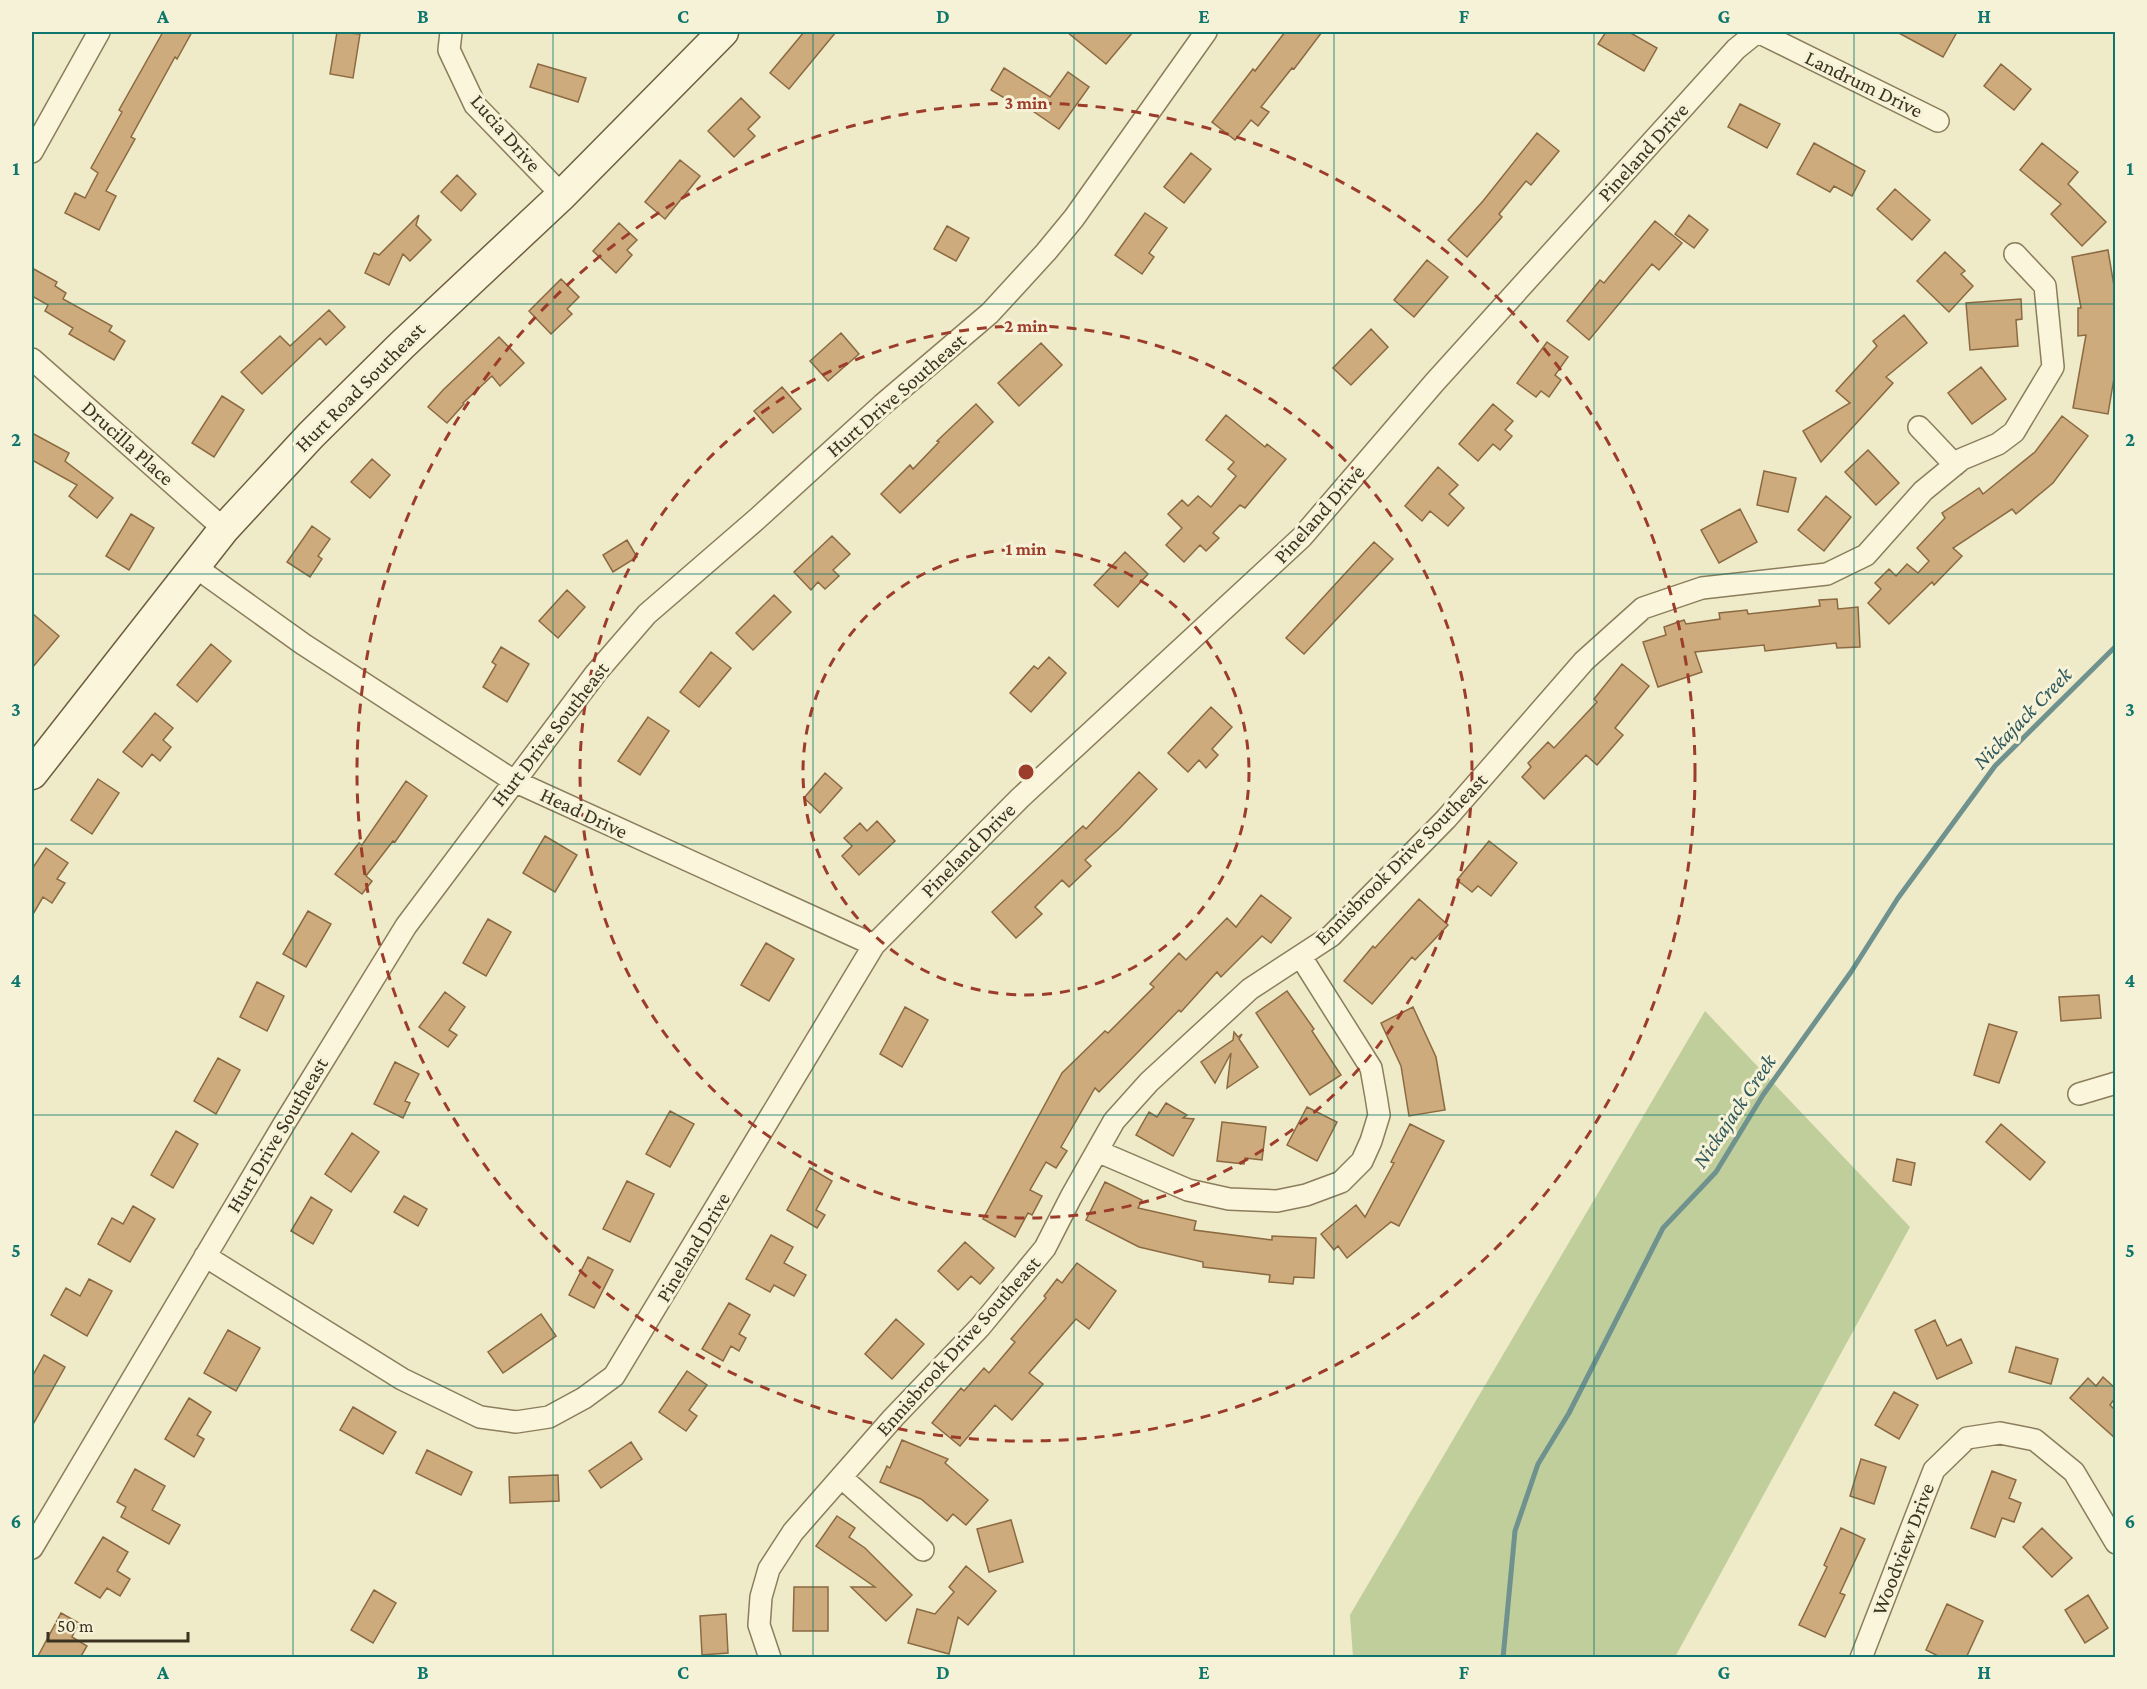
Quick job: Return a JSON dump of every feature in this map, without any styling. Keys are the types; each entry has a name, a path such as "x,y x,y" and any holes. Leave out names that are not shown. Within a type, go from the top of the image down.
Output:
{"street":[{"path":"32,152 99,32"},
{"name":"Lucia Drive","path":"451,32 448,50 475,105 562,195"},
{"name":"Hurt Road Southeast","path":"32,774 224,529 310,435 562,195 723,32"},
{"name":"Hurt Drive Southeast","path":"32,1548 324,1056 406,926 596,673 647,614 758,518 882,405 990,313 1074,218 1206,32"},
{"name":"Landrum Drive","path":"1757,32 1938,121"},
{"name":"Pineland Drive","path":"206,1256 402,1379 480,1417 516,1422 549,1417 584,1398 614,1376 874,945 1020,798 1302,537 1434,383 1736,49 1757,32"},
{"name":"Ennisbrook Drive Southeast","path":"770,1658 759,1625 761,1597 769,1569 793,1532 893,1418 980,1327 1045,1248 1114,1121 1149,1083 1250,989 1331,936 1446,819 1584,661 1643,608 1702,588 1827,574 1866,555 1923,491 1962,459 1998,444 2014,432 2053,367 2045,286 2015,254"},
{"name":"Drucilla Place","path":"32,359 224,529"},
{"path":"1919,427 1955,465"},
{"name":"Head Drive","path":"194,566 303,644 514,781 874,945"},
{"path":"1097,1151 1188,1191 1229,1199 1277,1201 1306,1195 1341,1182 1362,1161 1371,1141 1379,1115 1376,1096 1371,1068 1301,957"},
{"path":"2079,1094 2115,1083"},
{"name":"Woodview Drive","path":"1861,1658 1934,1470 1967,1438 2000,1433 2035,1440 2074,1472 2115,1543"},
{"path":"841,1478 923,1550"}],"green space":[{"path":"1705,1011 1910,1227 1675,1657 1353,1657 1350,1615"}],"building":[{"path":"163,32 192,32 177,59 175,57 131,137 135,139 106,191 116,196 99,230 65,213 75,193 85,198 98,173 91,168 122,112 119,110"},
{"path":"337,32 360,34 353,78 330,74"},
{"path":"804,32 836,32 789,89 770,73"},
{"path":"1067,32 1133,32 1106,64"},
{"path":"1285,32 1322,32 1261,107 1269,112 1258,126 1251,120 1235,140 1212,122"},
{"path":"1606,32 1629,32 1657,48 1644,71 1598,44"},
{"path":"1897,32 1957,32 1943,57"},
{"path":"538,64 586,78 578,102 530,87"},
{"path":"2001,64 2031,89 2014,110 1984,86"},
{"path":"1004,68 1050,97 1068,72 1089,87 1059,129 1018,101 1016,105 991,90"},
{"path":"741,98 760,117 748,129 755,136 734,157 708,131"},
{"path":"1740,104 1780,124 1767,148 1728,127"},
{"path":"1537,133 1559,151 1531,185 1526,181 1499,214 1502,217 1467,257 1448,240 1483,201"},
{"path":"1814,143 1865,171 1852,196 1834,186 1830,192 1797,174"},
{"path":"2042,143 2078,172 2068,184 2106,222 2082,246 2051,214 2061,204 2020,170"},
{"path":"1191,153 1211,169 1184,203 1164,187"},
{"path":"680,160 700,176 665,219 645,202"},
{"path":"457,175 476,194 461,211 441,192"},
{"path":"1895,189 1930,220 1912,240 1877,209"},
{"path":"1145,213 1167,228 1149,253 1154,257 1142,274 1115,255"},
{"path":"419,215 416,225 431,240 410,261 403,254 389,285 365,273 374,253 379,255"},
{"path":"1689,215 1708,230 1694,248 1675,234"},
{"path":"1655,221 1682,243 1659,270 1652,264 1589,340 1567,321 1600,280 1604,283"},
{"path":"619,223 637,240 627,250 632,255 616,273 593,251"},
{"path":"947,226 969,238 956,261 934,249"},
{"path":"2108,250 2115,292 2115,372 2108,414 2073,408 2086,335 2078,336 2078,308 2081,308 2072,257"},
{"path":"1945,252 1965,271 1961,274 1973,286 1949,312 1917,281"},
{"path":"1427,260 1448,277 1414,317 1394,300"},
{"path":"32,268 57,282 55,286 66,293 63,299 112,326 109,331 125,341 114,360 69,334 73,328 45,311 48,305 32,296"},
{"path":"561,279 579,297 567,309 572,314 551,334 529,311"},
{"path":"2021,299 2022,319 2016,320 2018,346 1970,350 1966,303"},
{"path":"329,310 345,327 326,345 320,338 262,394 241,372 280,336 290,346"},
{"path":"1904,315 1927,343 1886,377 1893,383 1821,462 1803,431 1850,403 1836,391 1877,346 1873,341"},
{"path":"1371,329 1388,347 1351,385 1333,368"},
{"path":"841,333 859,354 828,381 810,361"},
{"path":"499,337 524,363 500,386 492,376 463,403 447,423 428,407"},
{"path":"1547,342 1568,357 1555,375 1561,380 1549,397 1541,391 1536,397 1517,383"},
{"path":"1041,343 1062,365 1019,406 998,383"},
{"path":"1981,367 2006,399 1972,424 1948,393"},
{"path":"782,387 801,409 773,433 754,411"},
{"path":"222,396 244,410 214,457 192,443"},
{"path":"976,404 993,422 900,513 881,494 910,465 913,469 939,442 937,441"},
{"path":"1493,404 1513,421 1505,430 1512,436 1500,450 1493,444 1478,461 1459,444"},
{"path":"1226,415 1265,447 1267,444 1286,459 1245,508 1240,505 1213,533 1219,538 1206,551 1200,545 1184,562 1166,545 1182,528 1168,514 1182,500 1188,506 1198,496 1211,507 1236,476 1228,469 1234,462 1206,440"},
{"path":"2062,416 2088,436 2053,483 2016,514 2012,509 1953,548 1962,556 1934,585 1932,582 1889,624 1868,603 1881,589 1875,583 1889,569 1896,576 1907,564 1918,573 1929,561 1917,548 1945,518 1942,513 1979,488 1983,494 2035,452"},
{"path":"32,433 69,453 65,461 113,498 97,518 69,496 77,485 32,460"},
{"path":"1868,450 1899,483 1876,505 1845,472"},
{"path":"372,459 390,475 370,498 351,482"},
{"path":"1438,467 1458,485 1449,494 1464,508 1448,526 1430,511 1422,521 1405,506"},
{"path":"1764,471 1796,478 1788,512 1757,505"},
{"path":"1826,496 1851,517 1824,551 1798,530"},
{"path":"1740,509 1757,542 1719,563 1701,530"},
{"path":"131,514 154,528 129,570 106,556"},
{"path":"312,526 330,539 318,556 322,559 310,577 287,562"},
{"path":"832,536 850,554 833,570 839,576 825,589 818,582 811,590 794,572"},
{"path":"627,540 637,557 613,572 603,555"},
{"path":"1374,542 1393,559 1304,654 1286,638"},
{"path":"1125,552 1148,574 1118,607 1094,585"},
{"path":"567,590 585,607 558,638 539,621"},
{"path":"774,595 791,612 753,650 736,633"},
{"path":"1837,599 1838,609 1858,607 1860,647 1837,648 1836,643 1765,651 1764,645 1695,652 1702,672 1658,687 1643,642 1666,635 1664,627 1684,620 1686,624 1720,619 1719,613 1747,610 1748,614 1820,606 1819,600"},
{"path":"32,613 59,636 32,668"},
{"path":"211,644 231,661 197,702 177,685"},
{"path":"501,647 529,664 507,702 483,687 496,665 492,662"},
{"path":"711,652 731,668 699,707 680,692"},
{"path":"1049,657 1066,673 1031,712 1010,693 1034,666 1038,669"},
{"path":"1622,664 1649,686 1615,728 1623,735 1597,765 1586,755 1544,799 1522,777 1531,767 1528,763 1548,742 1554,748 1597,702 1594,699"},
{"path":"1211,707 1232,727 1212,749 1218,755 1206,768 1199,760 1188,772 1168,753"},
{"path":"155,713 173,728 163,740 171,747 160,761 152,754 142,767 123,752"},
{"path":"648,717 669,731 640,775 618,761"},
{"path":"1139,772 1157,789 1085,860 1091,866 1069,887 1062,880 1035,907 1042,914 1016,938 992,912 1083,826 1086,829"},
{"path":"825,773 842,788 820,813 804,798"},
{"path":"98,779 119,793 92,834 71,820"},
{"path":"406,781 427,796 395,842 393,841 366,876 372,881 362,894 335,874 359,843 362,845"},
{"path":"877,821 895,841 859,875 842,856 852,846 844,838 860,823 867,831"},
{"path":"545,836 577,855 555,892 523,873"},
{"path":"1489,841 1517,863 1491,896 1478,886 1472,892 1457,880"},
{"path":"46,848 68,863 57,879 65,883 52,903 43,897 32,916 32,869"},
{"path":"1261,895 1291,918 1271,943 1262,936 1221,977 1217,972 1181,1012 1179,1010 1099,1092 1095,1088 1061,1147 1067,1151 1056,1168 1046,1162 1030,1190 1042,1196 1032,1215 1028,1213 1015,1237 983,1219 1062,1073 1105,1031 1108,1033 1154,987 1150,984 1179,953 1186,960 1227,918 1236,927"},
{"path":"1419,899 1448,925 1415,960 1412,957 1372,1004 1344,981 1373,946 1375,948"},
{"path":"308,911 331,924 306,967 283,954"},
{"path":"488,919 511,932 486,976 463,963"},
{"path":"766,943 794,959 769,1001 741,985"},
{"path":"257,982 284,996 267,1031 240,1017"},
{"path":"1287,991 1314,1029 1312,1031 1341,1075 1310,1095 1256,1013"},
{"path":"445,992 465,1007 449,1030 457,1035 448,1047 419,1027"},
{"path":"2099,995 2101,1018 2061,1021 2059,997"},
{"path":"905,1007 928,1020 902,1067 880,1054"},
{"path":"1413,1007 1436,1057 1445,1110 1409,1116 1401,1066 1381,1023"},
{"path":"1989,1024 2017,1032 1999,1083 1974,1075"},
{"path":"1234,1032 1238,1037 1242,1034 1239,1039 1258,1067 1227,1088 1231,1053 1215,1083 1201,1062 1233,1040"},
{"path":"218,1058 240,1070 216,1114 194,1101"},
{"path":"395,1062 419,1074 405,1101 410,1103 403,1118 374,1104"},
{"path":"1166,1103 1187,1115 1183,1118 1194,1119 1173,1156 1136,1135 1149,1112 1157,1117"},
{"path":"1307,1107 1337,1122 1317,1161 1287,1145"},
{"path":"670,1111 694,1124 670,1167 646,1154"},
{"path":"1222,1122 1266,1127 1262,1160 1245,1158 1244,1164 1217,1161"},
{"path":"1410,1124 1444,1141 1399,1226 1391,1222 1347,1258 1338,1246 1334,1250 1321,1234 1356,1205 1365,1217 1394,1163 1391,1162"},
{"path":"2001,1124 2045,1162 2030,1180 1986,1142"},
{"path":"176,1131 198,1144 173,1188 151,1175"},
{"path":"352,1133 379,1152 351,1192 325,1174"},
{"path":"1897,1159 1915,1163 1911,1185 1893,1181"},
{"path":"810,1168 832,1181 816,1210 825,1215 817,1228 787,1210"},
{"path":"627,1181 654,1194 630,1242 603,1229"},
{"path":"1105,1182 1142,1200 1138,1208 1196,1221 1194,1230 1272,1240 1272,1236 1316,1238 1314,1278 1294,1277 1293,1284 1269,1282 1270,1275 1203,1267 1203,1262 1139,1247 1086,1220"},
{"path":"404,1196 427,1209 418,1226 394,1212"},
{"path":"311,1197 332,1210 313,1244 291,1231"},
{"path":"133,1206 155,1219 130,1262 98,1244 112,1218 123,1224"},
{"path":"771,1235 793,1247 784,1263 806,1275 794,1296 774,1285 770,1292 746,1279"},
{"path":"965,1242 994,1268 980,1284 971,1276 958,1290 938,1271"},
{"path":"588,1257 613,1270 594,1308 569,1295"},
{"path":"1077,1263 1116,1291 1089,1329 1076,1319 1029,1373 1043,1384 1012,1420 995,1405 960,1446 932,1423 961,1388 964,1391 984,1368 989,1373 1015,1342 1011,1339 1046,1298 1044,1296 1057,1279 1062,1283"},
{"path":"89,1279 112,1291 87,1336 51,1315 66,1288 80,1296"},
{"path":"729,1303 750,1315 739,1334 746,1338 739,1351 731,1346 723,1361 702,1349"},
{"path":"541,1314 556,1336 503,1373 488,1352"},
{"path":"896,1319 924,1344 892,1379 865,1354"},
{"path":"1935,1320 1947,1346 1961,1339 1972,1363 1937,1379 1915,1330"},
{"path":"228,1330 260,1348 236,1391 204,1373"},
{"path":"2016,1347 2058,1359 2051,1384 2009,1372"},
{"path":"44,1355 65,1367 32,1426 32,1377"},
{"path":"687,1371 707,1385 689,1410 697,1416 686,1431 659,1412"},
{"path":"2103,1377 2115,1388 2115,1398 2110,1405 2115,1410 2115,1438 2070,1398 2088,1378 2096,1386"},
{"path":"1894,1392 1918,1405 1899,1439 1875,1425"},
{"path":"189,1398 211,1412 197,1435 204,1439 194,1457 165,1439"},
{"path":"353,1407 396,1432 383,1454 340,1430"},
{"path":"902,1440 948,1459 945,1463 988,1500 966,1525 953,1514 947,1521 921,1499 880,1482 887,1466 890,1468"},
{"path":"631,1442 642,1459 601,1488 589,1471"},
{"path":"427,1450 472,1472 461,1495 416,1473"},
{"path":"1861,1459 1886,1467 1874,1504 1850,1496"},
{"path":"135,1469 165,1486 152,1510 180,1525 169,1544 121,1517 126,1507 117,1502"},
{"path":"1992,1471 2016,1480 2009,1498 2021,1503 2014,1522 2002,1518 1995,1537 1971,1528"},
{"path":"558,1475 559,1501 510,1503 509,1477"},
{"path":"837,1516 855,1528 849,1537 865,1548 912,1595 886,1621 851,1587 875,1587 816,1546"},
{"path":"1011,1520 1023,1562 989,1572 977,1529"},
{"path":"1841,1528 1865,1539 1840,1593 1845,1595 1825,1637 1799,1625 1827,1567 1824,1565"},
{"path":"2042,1528 2072,1558 2052,1577 2023,1547"},
{"path":"103,1537 128,1552 117,1571 130,1579 120,1596 107,1588 100,1598 75,1583"},
{"path":"966,1566 996,1591 968,1625 958,1617 949,1654 908,1643 917,1609 935,1614 954,1592 949,1587"},
{"path":"794,1587 828,1587 828,1631 793,1631"},
{"path":"374,1590 396,1603 373,1643 351,1630"},
{"path":"2088,1595 2108,1628 2085,1643 2065,1610"},
{"path":"1947,1604 1983,1621 1966,1658 1942,1658 1926,1650"},
{"path":"61,1613 79,1623 72,1637 87,1646 80,1658 37,1658"},
{"path":"726,1614 728,1653 702,1655 700,1616"}],"waterway":[{"name":"Nickajack Creek","path":"1503,1658 1515,1531 1538,1464 1569,1413 1663,1228 1716,1172 1763,1095 1851,972 1898,898 1995,766 2116,646"}]}
